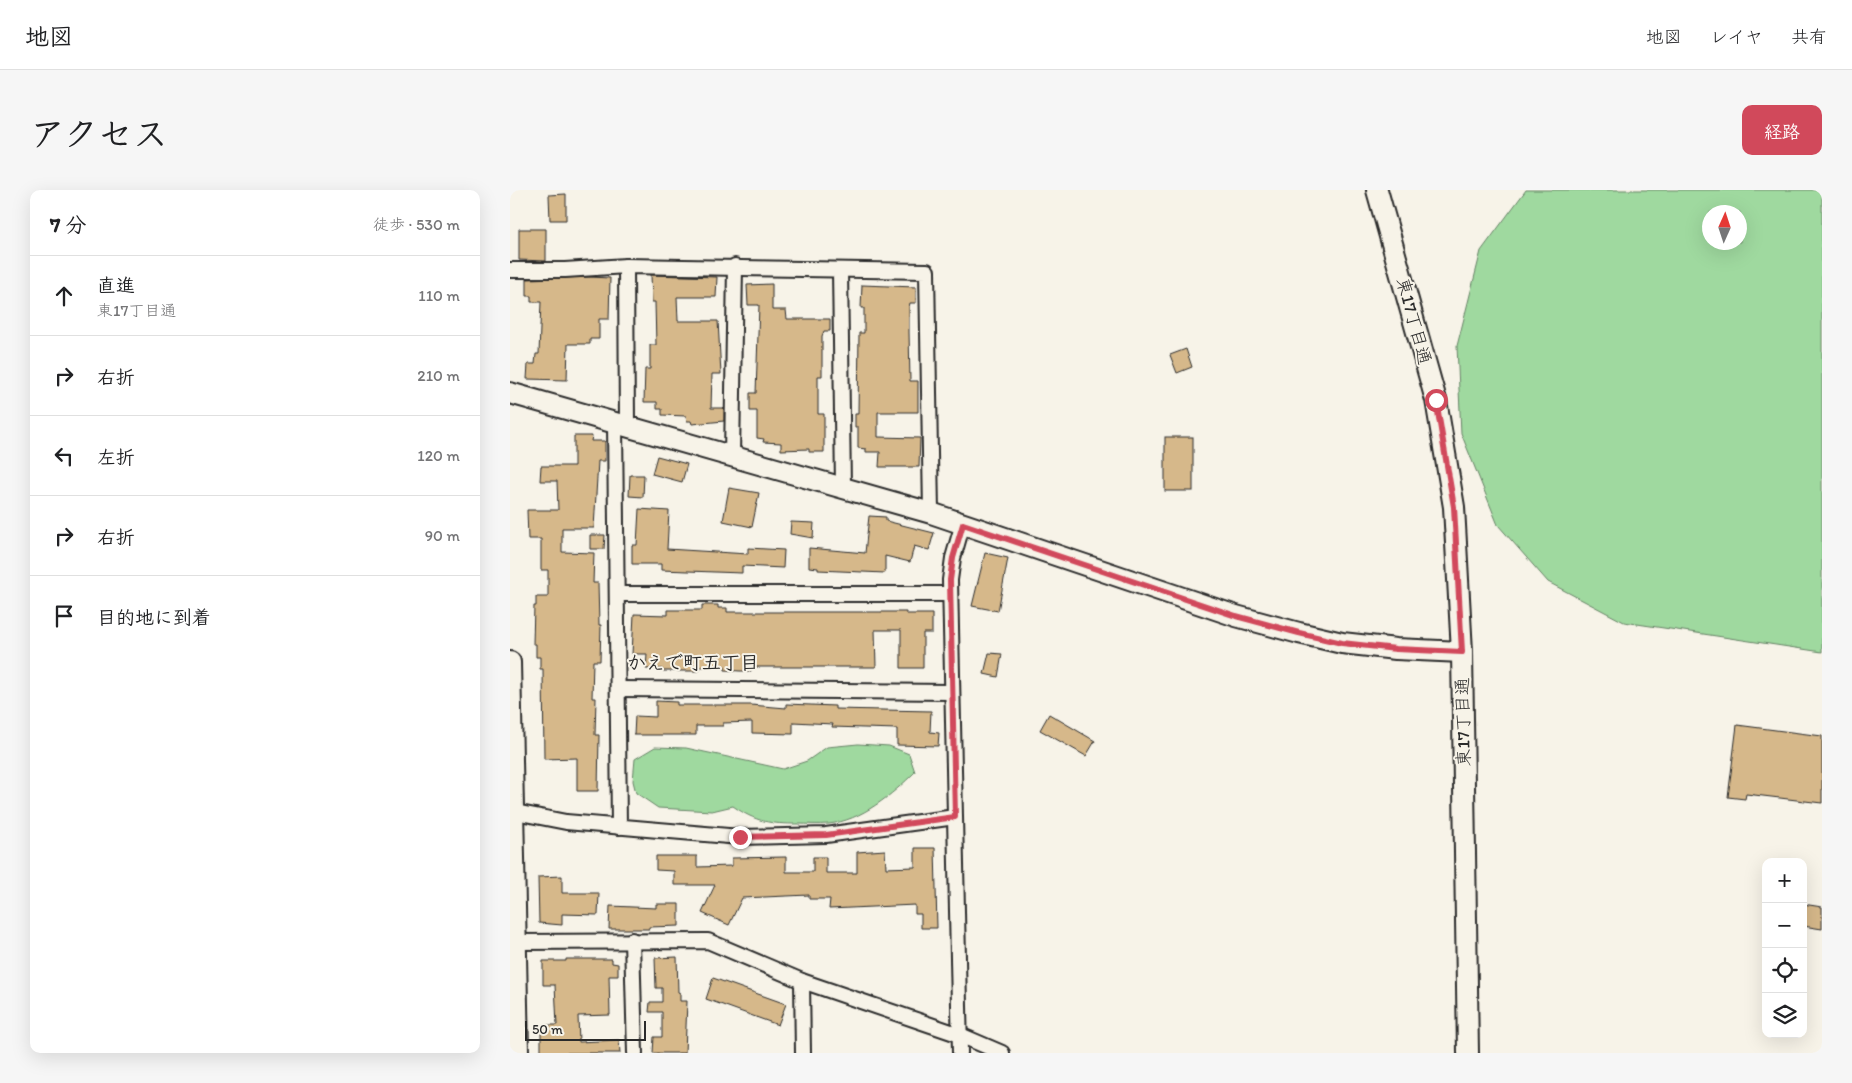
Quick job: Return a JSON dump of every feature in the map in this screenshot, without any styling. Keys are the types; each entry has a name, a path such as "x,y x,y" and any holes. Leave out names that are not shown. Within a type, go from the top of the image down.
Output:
{"street":[{"name":"東17丁目通","path":"1377,190 1436,400 1454,507 1462,652 1468,1053"},
{"path":"619,827 621,424 626,266"},
{"path":"510,270 565,270 626,266 734,266 928,271 931,513"},
{"path":"732,456 734,266"},
{"path":"840,270 843,487"},
{"path":"510,393 931,513 1236,616 1342,643 1396,649 1462,652"},
{"path":"960,1053 950,594 953,558 963,524"},
{"path":"619,594 950,594"},
{"path":"510,662 511,811 518,1053"},
{"path":"619,689 952,692"},
{"path":"511,811 546,820 731,836 776,837 865,830 955,817"},
{"path":"632,940 635,1053"},
{"path":"516,942 708,941 802,982 960,1035 1002,1053"},
{"path":"802,982 803,1053"}],"green space":[{"path":"1526,190 1822,190 1822,652 1624,622 1548,582 1498,525 1461,433 1457,346 1481,251"},
{"path":"858,744 889,746 909,754 915,772 876,805 852,818 828,824 771,823 749,816 733,806 712,811 658,808 636,793 633,781 635,759 655,747 686,748 783,769 807,761 827,747"}],"building":[{"path":"566,194 566,220 550,220 549,195"},
{"path":"519,229 546,229 546,261 519,260"},
{"path":"651,275 717,277 716,297 677,297 678,321 718,321 721,374 712,374 711,408 724,408 724,421 692,424 691,421 687,421 686,416 662,415 662,409 657,409 657,402 644,402 645,369 650,369 650,345 656,345 655,302 652,302"},
{"path":"610,278 609,319 599,319 599,339 590,339 590,344 568,344 567,380 527,379 528,364 535,364 536,354 539,354 541,302 531,302 531,296 527,296 527,279"},
{"path":"772,284 772,310 786,310 787,319 830,319 830,331 824,331 822,336 822,376 818,376 818,414 824,414 824,452 809,452 809,449 781,450 781,443 763,442 764,439 757,438 757,411 750,411 750,393 756,393 759,305 748,305 747,285"},
{"path":"862,285 916,287 916,303 910,303 909,307 909,332 910,381 918,381 918,412 878,412 878,437 920,438 919,467 879,467 880,452 866,452 866,449 858,448 858,427 855,427 855,414 858,414 859,333 864,333 864,308 861,308"},
{"path":"1186,349 1192,367 1177,373 1170,355"},
{"path":"574,436 592,436 591,441 605,441 605,461 598,461 594,528 562,528 562,552 594,553 593,583 598,583 599,625 601,625 600,661 593,661 592,698 596,698 595,735 599,735 598,791 577,791 577,758 544,759 543,669 540,669 540,657 536,657 536,644 533,644 534,606 536,606 536,597 548,597 548,570 541,570 541,539 528,539 527,510 558,510 557,481 540,481 541,466 574,466"},
{"path":"1165,437 1193,437 1193,491 1165,491"},
{"path":"657,456 687,464 682,482 652,474"},
{"path":"630,475 644,475 643,497 629,496"},
{"path":"729,488 759,493 752,527 723,521"},
{"path":"639,509 669,511 667,549 748,554 748,548 784,550 783,568 742,566 742,573 661,570 661,564 632,564 632,545 637,545"},
{"path":"869,516 886,517 886,521 934,533 929,550 914,546 910,562 885,556 885,573 818,570 818,568 809,567 809,548 865,553"},
{"path":"791,522 814,523 813,538 790,534"},
{"path":"590,535 605,535 604,549 590,549"},
{"path":"985,553 1008,558 998,611 972,606"},
{"path":"702,605 718,605 718,608 727,608 727,612 906,612 906,614 932,614 932,633 923,633 923,668 901,668 901,630 875,630 876,667 751,667 751,671 740,671 725,670 725,666 699,667 699,671 662,671 662,669 646,669 647,654 632,654 634,614 668,615 668,610 702,610"},
{"path":"989,653 1002,654 998,677 984,674"},
{"path":"656,701 677,702 677,705 751,705 786,708 786,704 835,706 835,709 931,711 930,732 939,733 938,746 897,745 897,729 832,727 833,724 793,722 793,734 752,733 752,722 723,723 723,726 696,726 696,735 634,735 635,716 656,717"},
{"path":"1049,714 1095,741 1086,756 1040,730"},
{"path":"1737,725 1822,736 1822,803 1746,794 1745,799 1728,797"},
{"path":"915,848 935,848 937,928 921,928 921,914 915,914 915,905 829,909 830,899 809,899 809,895 742,898 729,925 702,913 715,885 674,885 674,871 656,870 656,856 697,856 697,867 732,866 732,858 786,857 786,872 813,872 813,857 826,857 826,873 857,873 857,852 885,850 886,868 915,867"},
{"path":"562,876 562,893 599,893 598,915 562,914 562,925 539,923 538,877"},
{"path":"656,904 679,904 679,926 649,927 649,929 609,929 610,906 656,908"},
{"path":"1807,905 1822,907 1822,929 1807,927"},
{"path":"677,957 680,1001 687,1001 685,1053 653,1053 654,1037 662,1037 662,1012 649,1012 650,1002 662,1002 662,988 656,988 655,958"},
{"path":"566,959 612,959 612,963 618,964 618,976 609,976 610,1015 578,1016 579,1042 619,1040 620,1053 541,1053 541,1025 557,1025 555,985 543,985 543,961 566,961"},
{"path":"713,978 786,1004 778,1025 706,999"}],"district":[{"name":"かえで町五丁目","path":"693,662"}],"route":[{"path":"740,837 826,835 955,817 950,580 953,558 963,524 1236,616 1299,633 1342,643 1396,649 1462,652 1454,507 1436,400"}]}
